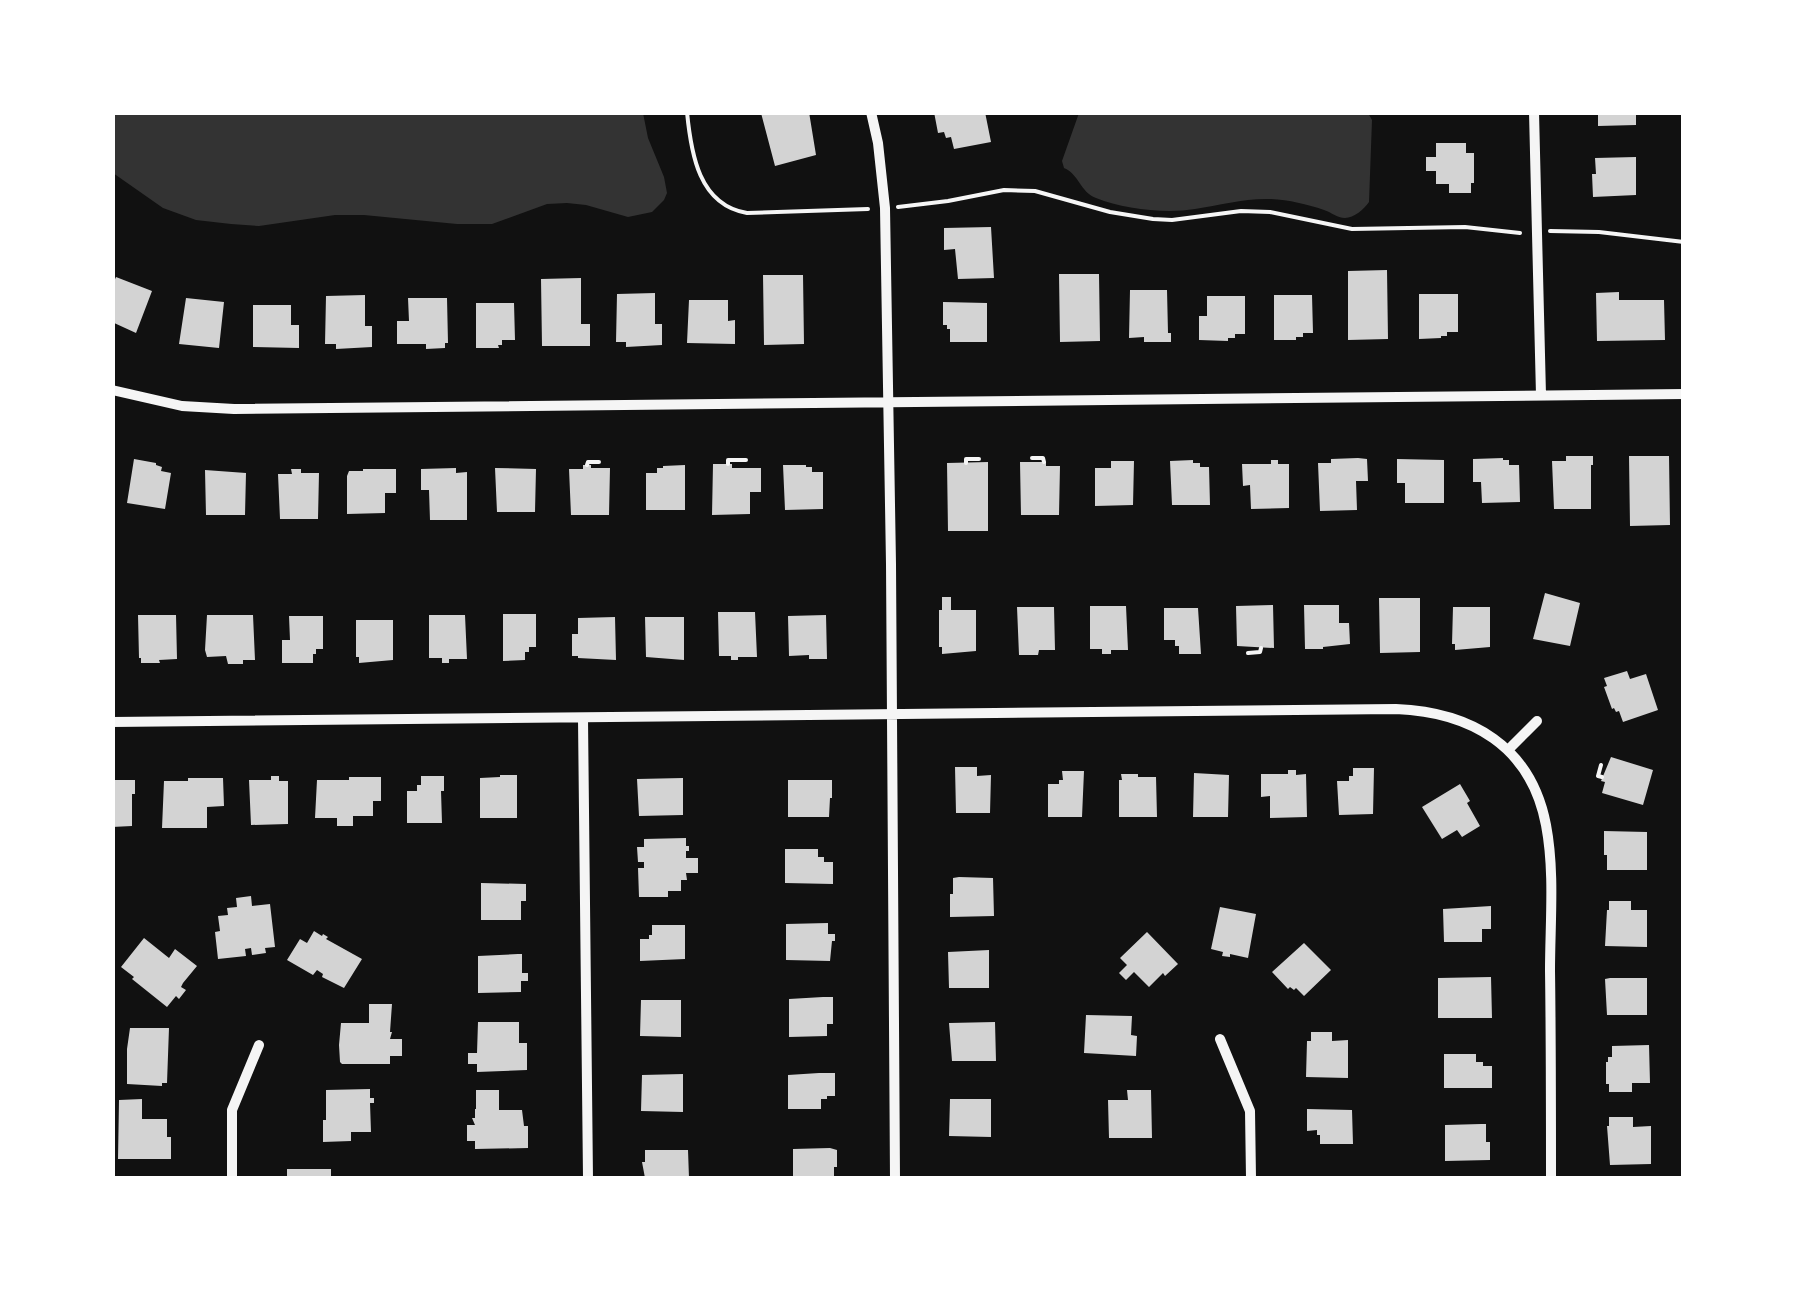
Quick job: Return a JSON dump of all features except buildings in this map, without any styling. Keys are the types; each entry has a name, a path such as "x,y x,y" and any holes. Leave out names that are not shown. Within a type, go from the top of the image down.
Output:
{"street":[{"path":"871,112 885,198 895,1178"},
{"path":"1534,112 1540,395"},
{"path":"112,390 182,406 216,409 1684,394"},
{"path":"112,722 1411,710 1466,722 1508,750 1525,770 1547,830 1551,1178"},
{"path":"583,719 588,1178"},
{"path":"1508,750 1538,721"},
{"path":"1220,1039 1250,1111 1251,1178"},
{"path":"232,1178 232,1110 259,1044"}],"path":[{"path":"687,112 690,141 704,183 711,196 734,212 870,209"},
{"path":"901,206 1018,190 1052,194 1153,220 1270,212 1352,229 1465,228 1521,232"},
{"path":"1552,231 1684,242"},
{"path":"1032,458 1044,458 1044,462"},
{"path":"966,463 966,459 979,459"},
{"path":"728,464 728,460 746,460"},
{"path":"588,465 599,462"},
{"path":"1248,653 1260,652 1261,648"},
{"path":"1601,765 1598,776 1602,777"}],"shaded area":[{"path":"112,113 643,113 667,193 652,212 628,217 567,203 547,204 492,224 364,215 335,215 259,226 196,220 163,208 113,173"},
{"path":"1079,113 1368,113 1372,120 1369,202 1348,218 1305,204 1271,199 1183,210 1132,208 1091,195 1064,168 1062,161"}]}
